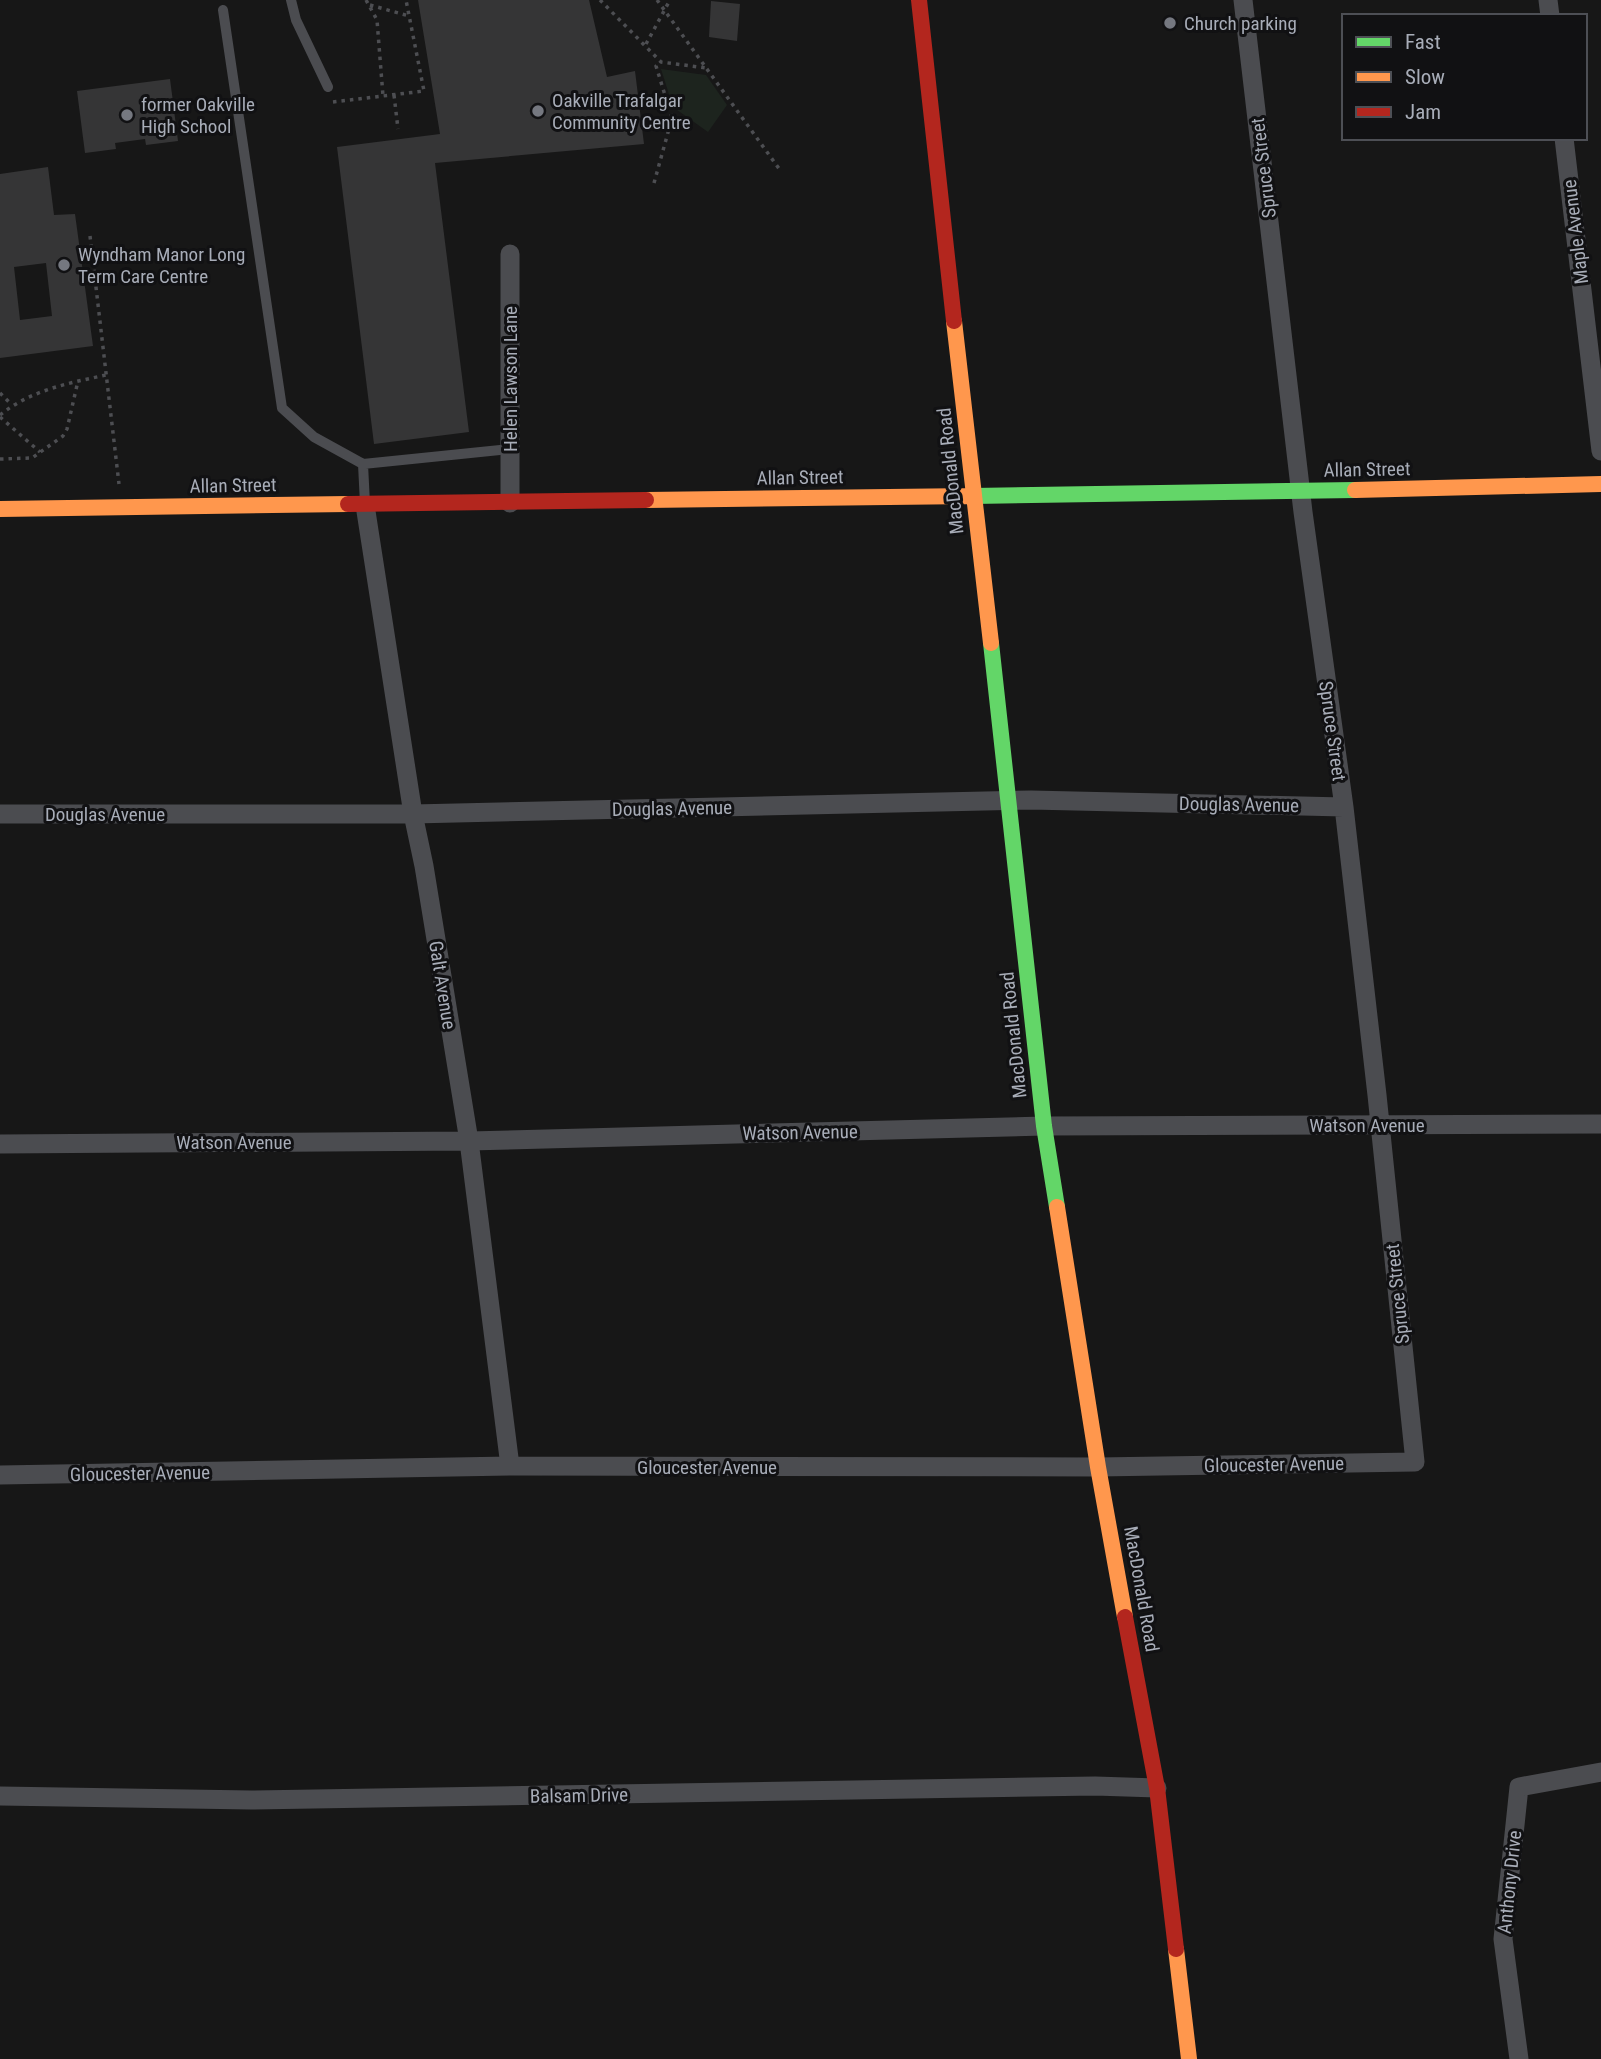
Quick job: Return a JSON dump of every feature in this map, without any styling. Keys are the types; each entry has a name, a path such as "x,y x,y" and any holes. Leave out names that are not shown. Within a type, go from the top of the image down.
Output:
{"street":[{"name":"MacDonald Road","path":"919,0 1044,1126 1098,1467 1157,1788 1189,2059"},
{"name":"Spruce Street","path":"1243,0 1301,491 1344,807 1415,1462"},
{"name":"Maple Avenue","path":"1564,140 1601,450"},
{"name":"Helen Lawson Lane","path":"510,254 510,503"},
{"name":"Allan Street","path":"0,509 1301,491 1601,484"},
{"name":"Galt Avenue","path":"365,505 413,814 469,1141 510,1466"},
{"name":"Douglas Avenue","path":"0,814 413,814 1009,801 1344,807"},
{"name":"Watson Avenue","path":"0,1144 469,1141 1044,1126 1601,1124"},
{"name":"Gloucester Avenue","path":"0,1475 510,1466 1098,1467 1415,1462"},
{"name":"Anthony Drive","path":"1519,2059 1503,1939 1519,1787 1601,1772"},
{"name":"Balsam Drive","path":"0,1796 251,1800 1095,1786 1157,1788"}],"lane":[{"path":"291,0 296,20 328,87"},
{"path":"223,10 282,408 314,437 363,464 510,449"},
{"path":"363,464 365,505"}],"path":[{"path":"331,102 424,91 406,0"},
{"path":"600,0 661,62 706,68"},
{"path":"657,0 780,170"},
{"path":"646,45 670,0"},
{"path":"367,2 409,16"},
{"path":"367,2 377,20 383,96"},
{"path":"654,183 672,118 656,66 661,62"},
{"path":"394,95 398,129"},
{"path":"90,236 122,508"},
{"path":"40,452 0,416 12,405 54,386 106,375"},
{"path":"0,459 32,458 63,436 78,381"},
{"path":"0,393 12,405"}],"shaded area":[{"path":"661,69 706,75 727,105 708,132 673,107"}],"building":[{"path":"418,0 589,0 607,77 635,71 644,144 435,163 469,432 374,444 337,147 440,134"},
{"path":"711,1 740,4 737,41 709,37"},
{"name":"former Oakville High School","path":"170,79 178,141 146,145 145,139 115,143 116,149 85,153 77,91"},
{"name":"Wyndham Manor Long Term Care Centre","path":"48,167 54,215 75,214 93,346 0,358 0,174","holes":["46,263 52,316 20,320 14,267"]}],"traffic: fast":[{"path":"973,496 1355,490"},
{"path":"991,643 1044,1126 1057,1207"}],"traffic: slow":[{"path":"954,321 991,643"},
{"path":"1355,490 1601,484"},
{"path":"646,500 973,496"},
{"path":"0,509 348,504"},
{"path":"1057,1207 1125,1617"},
{"path":"1176,1949 1189,2059"}],"traffic: jam":[{"path":"919,0 954,321"},
{"path":"348,504 646,500"},
{"path":"1125,1617 1157,1788 1176,1949"}],"place":[{"name":"Church parking","path":"1170,23"},
{"name":"Oakville Trafalgar Community Centre","path":"538,111"},
{"name":"former Oakville High School","path":"127,115"},
{"name":"Wyndham Manor Long Term Care Centre","path":"64,265"}]}
